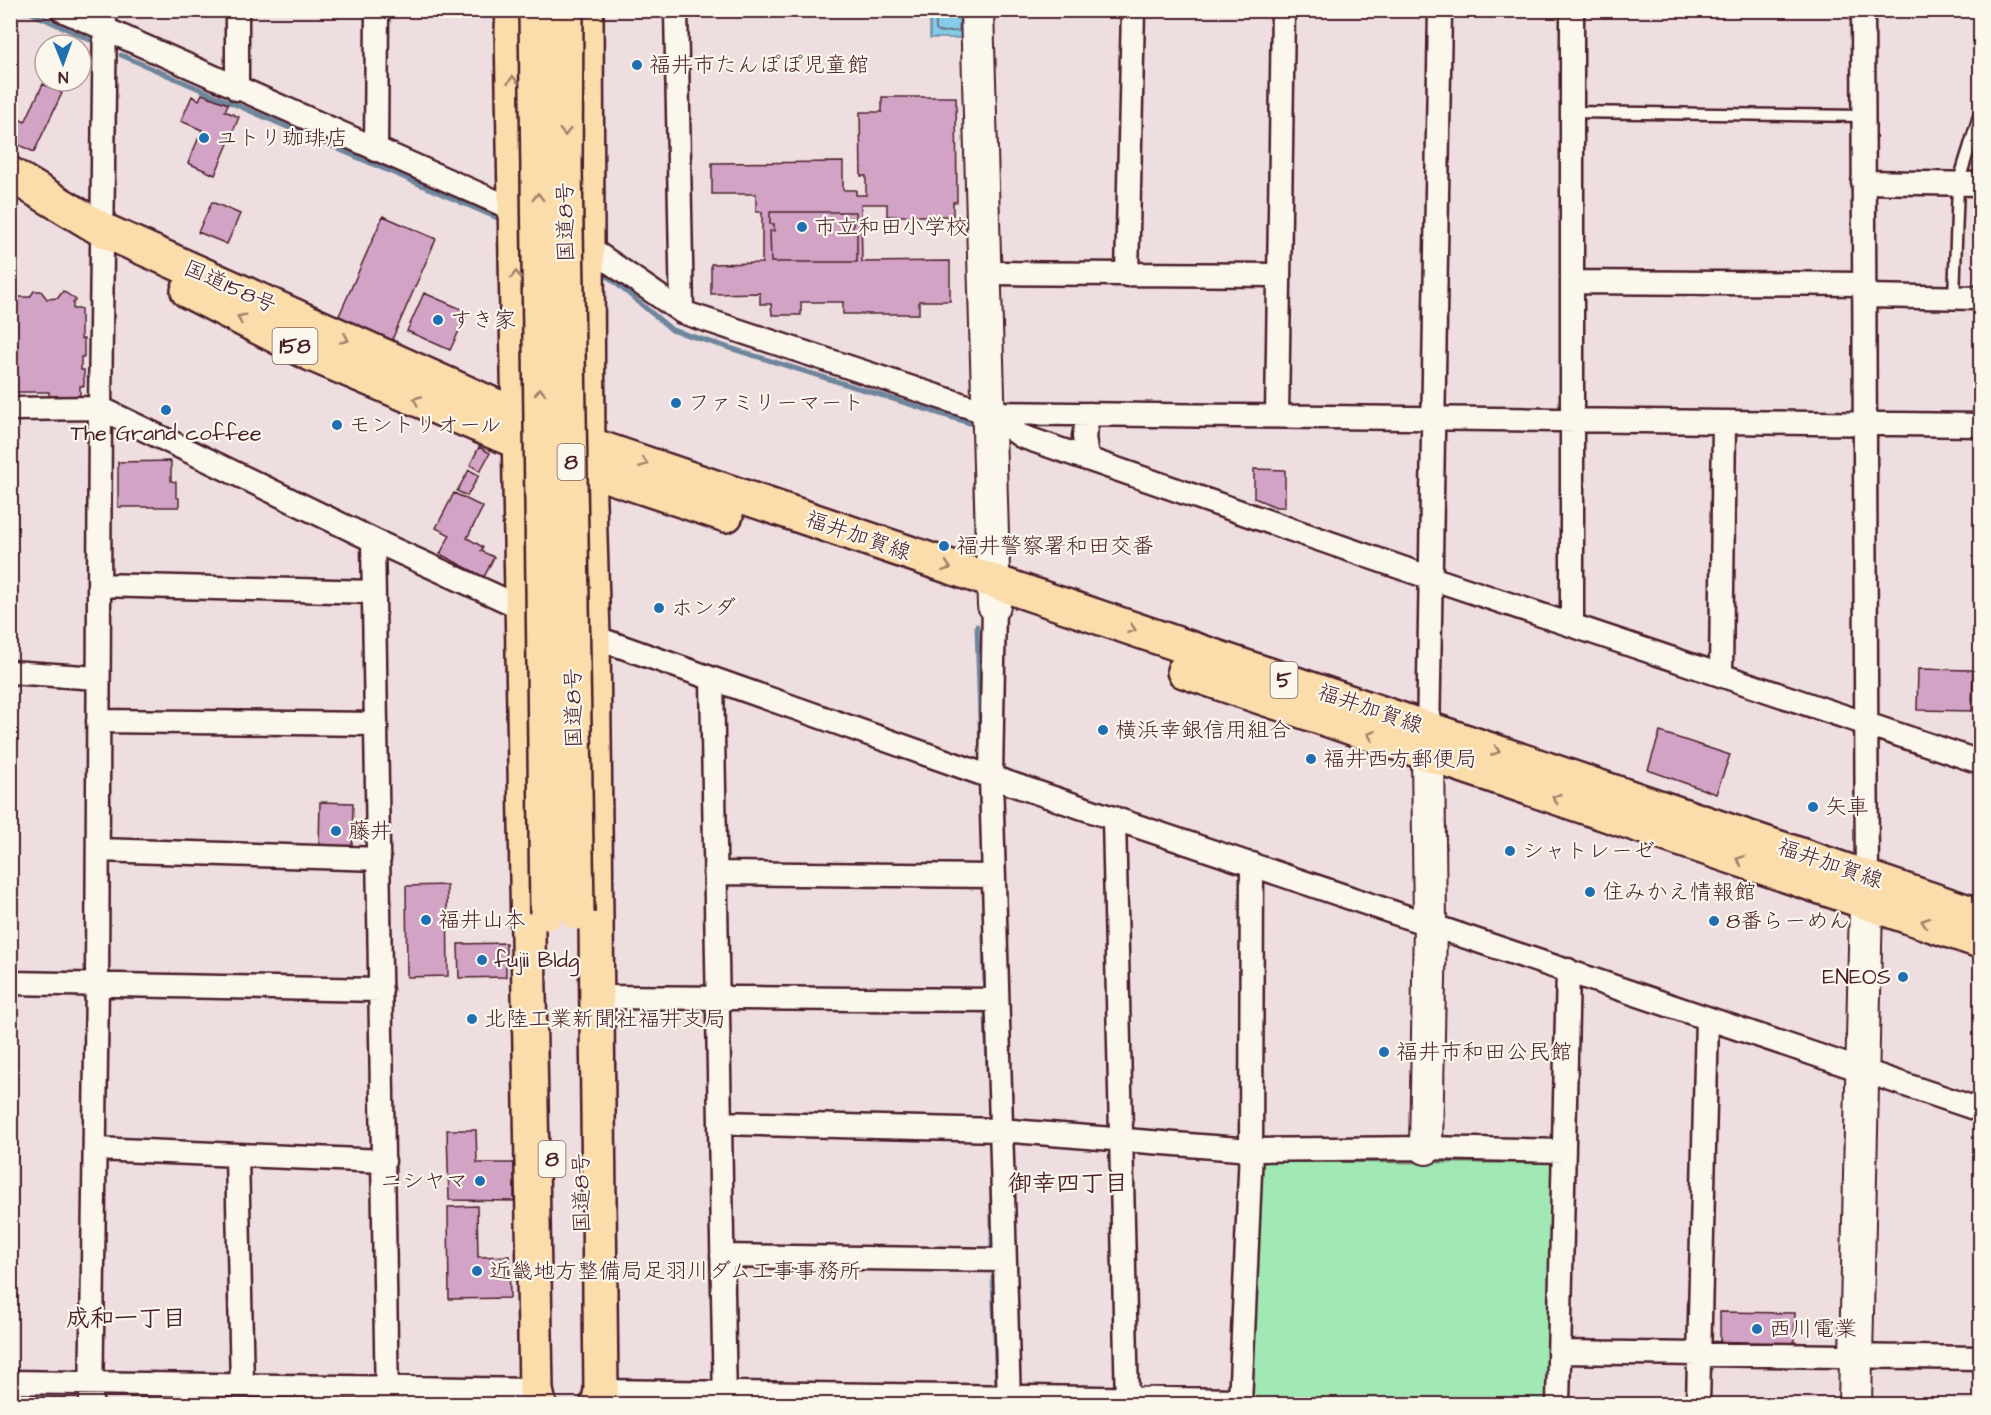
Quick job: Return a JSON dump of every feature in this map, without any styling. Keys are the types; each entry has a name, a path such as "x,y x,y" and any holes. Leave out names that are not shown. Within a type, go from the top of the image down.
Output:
{"main road":[{"path":"513,10 522,609 544,1400"},
{"name":"国道8号","path":"536,10 562,913 595,1400"},
{"name":"国道8号","path":"544,1400 562,913 566,10"},
{"path":"586,10 588,457 593,637 597,997 595,1400"},
{"name":"国道158号","path":"10,174 103,238 311,354 588,457"},
{"name":"国道158号","path":"10,201 103,238"},
{"name":"福井加賀線","path":"588,457 1867,890 1980,941"},
{"name":"福井加賀線","path":"1867,890 1980,916"}],"street":[{"path":"62,10 105,20 237,88 515,210"},
{"path":"237,10 237,88"},
{"path":"376,150 377,10"},
{"path":"676,10 682,312"},
{"path":"977,10 994,594 991,777 1009,1401"},
{"path":"1127,274 1133,10"},
{"path":"1277,416 1283,10"},
{"path":"1426,1148 1430,923 1428,742 1440,10"},
{"path":"1572,10 1572,624"},
{"path":"1856,1404 1867,890 1863,10"},
{"path":"91,1394 97,984 105,20"},
{"path":"1863,182 1969,184"},
{"path":"588,252 598,254 682,312 988,413 1021,436 1087,459 1431,578 1980,762"},
{"path":"984,273 1279,276"},
{"path":"1573,282 1864,290 1980,298"},
{"path":"10,409 100,408 522,609 593,637 991,777 1980,1110"},
{"path":"988,413 1980,425"},
{"path":"1087,459 1084,436 1089,414"},
{"path":"1721,674 1725,422"},
{"path":"374,540 387,1397"},
{"path":"99,585 374,592"},
{"path":"10,672 99,678"},
{"path":"712,679 725,1399"},
{"path":"99,721 376,724"},
{"path":"1114,818 1127,1401"},
{"path":"98,850 379,859"},
{"path":"595,1400 1240,1402 1251,1150 1252,864"},
{"path":"715,873 994,876"},
{"path":"1558,1404 1568,970"},
{"path":"10,983 381,990"},
{"path":"597,997 997,1000"},
{"path":"1698,1404 1707,1017"},
{"path":"720,1123 1000,1130 1251,1150 1426,1148 1564,1151"},
{"path":"95,1149 384,1161"},
{"path":"237,1155 242,1386"},
{"path":"722,1257 1004,1260"},
{"path":"1559,1352 1980,1358"},
{"path":"10,1382 91,1394 242,1386 387,1397 544,1400"}],"lane":[{"path":"1572,111 1863,116"},
{"path":"1954,298 1980,113"}],"green space":[{"path":"1265,1162 1555,1163 1548,1404 1250,1404 1256,1170"}],"water":[{"path":"930,11 966,11 966,38 930,38"}],"building":[{"path":"39,93 62,93 34,152 10,141 10,115 25,122"},
{"path":"202,94 228,104 225,111 239,117 215,175 188,163 202,130 181,121 192,96 199,100"},
{"path":"882,97 956,97 957,202 953,202 953,216 887,216 887,204 861,204 862,262 950,261 950,301 919,301 919,314 843,314 843,302 801,302 801,315 772,315 771,304 760,304 760,293 711,294 711,264 762,263 762,212 756,212 756,194 712,194 712,163 843,162 843,190 856,190 856,195 866,195 866,176 861,176 860,112 882,112"},
{"path":"212,202 240,214 227,244 198,232"},
{"path":"770,212 856,212 853,232 857,232 857,262 771,262 770,231 774,231 774,224 770,224"},
{"path":"383,216 436,239 391,342 338,318"},
{"path":"10,289 16,289 16,378 10,378"},
{"path":"34,291 41,291 47,299 58,298 63,291 76,300 73,303 73,309 81,309 81,339 84,339 84,357 81,357 81,370 84,370 84,386 80,386 80,397 49,397 49,392 13,392 10,390 10,378 16,378 16,297 30,297"},
{"path":"424,293 468,312 450,350 407,331"},
{"path":"479,447 490,453 480,471 470,465"},
{"path":"171,461 171,481 176,482 179,507 118,507 118,462"},
{"path":"1254,469 1285,470 1285,507 1276,507 1254,498"},
{"path":"469,470 479,475 467,496 457,491"},
{"path":"454,493 483,507 467,538 483,547 481,551 494,557 484,577 440,554 450,535 436,528"},
{"path":"1918,669 1973,670 1972,711 1917,710"},
{"path":"1660,732 1730,755 1716,794 1648,770"},
{"path":"320,802 353,803 352,846 319,846"},
{"path":"447,885 448,976 407,977 406,886"},
{"name":"fujii Bldg","path":"506,943 506,977 459,978 458,944"},
{"path":"447,1130 476,1130 477,1163 514,1163 514,1201 449,1200"},
{"path":"477,1206 478,1257 509,1256 510,1298 449,1299 448,1207"},
{"name":"西川電業","path":"1720,1312 1795,1313 1794,1346 1720,1346"}],"waterway":[{"path":"25,10 75,33"},
{"path":"121,55 502,220"},
{"path":"599,269 672,330 973,424 974,428"},
{"path":"975,480 976,555"},
{"path":"977,626 981,750"},
{"path":"984,931 985,991"},
{"path":"986,1013 988,1071"},
{"path":"992,1187 992,1254"},
{"path":"993,1277 997,1388"}],"place":[{"name":"福井市たんぽぽ児童館","path":"637,65"},
{"name":"ユトリ珈琲店","path":"204,138"},
{"name":"市立和田小学校","path":"802,227"},
{"name":"すき家","path":"438,320"},
{"name":"ファミリーマート","path":"676,403"},
{"name":"The Grand coffee","path":"166,410"},
{"name":"モントリオール","path":"337,425"},
{"name":"福井警察署和田交番","path":"944,546"},
{"name":"ホンダ","path":"659,608"},
{"name":"横浜幸銀信用組合","path":"1103,730"},
{"name":"福井西方郵便局","path":"1311,759"},
{"name":"矢車","path":"1813,807"},
{"name":"藤井","path":"336,831"},
{"name":"シャトレーゼ","path":"1510,851"},
{"name":"住みかえ情報館","path":"1590,892"},
{"name":"福井山本","path":"426,920"},
{"name":"8番らーめん","path":"1714,921"},
{"name":"fujii Bldg","path":"482,960"},
{"name":"ENEOS","path":"1903,977"},
{"name":"北陸工業新聞社福井支局","path":"472,1019"},
{"name":"福井市和田公民館","path":"1384,1052"},
{"name":"ニシヤマ","path":"480,1181"},
{"name":"近畿地方整備局足羽川ダム工事事務所","path":"477,1271"},
{"name":"西川電業","path":"1757,1329"}],"district":[{"name":"御幸四丁目","path":"1068,1184"},
{"name":"成和一丁目","path":"126,1319"}]}
